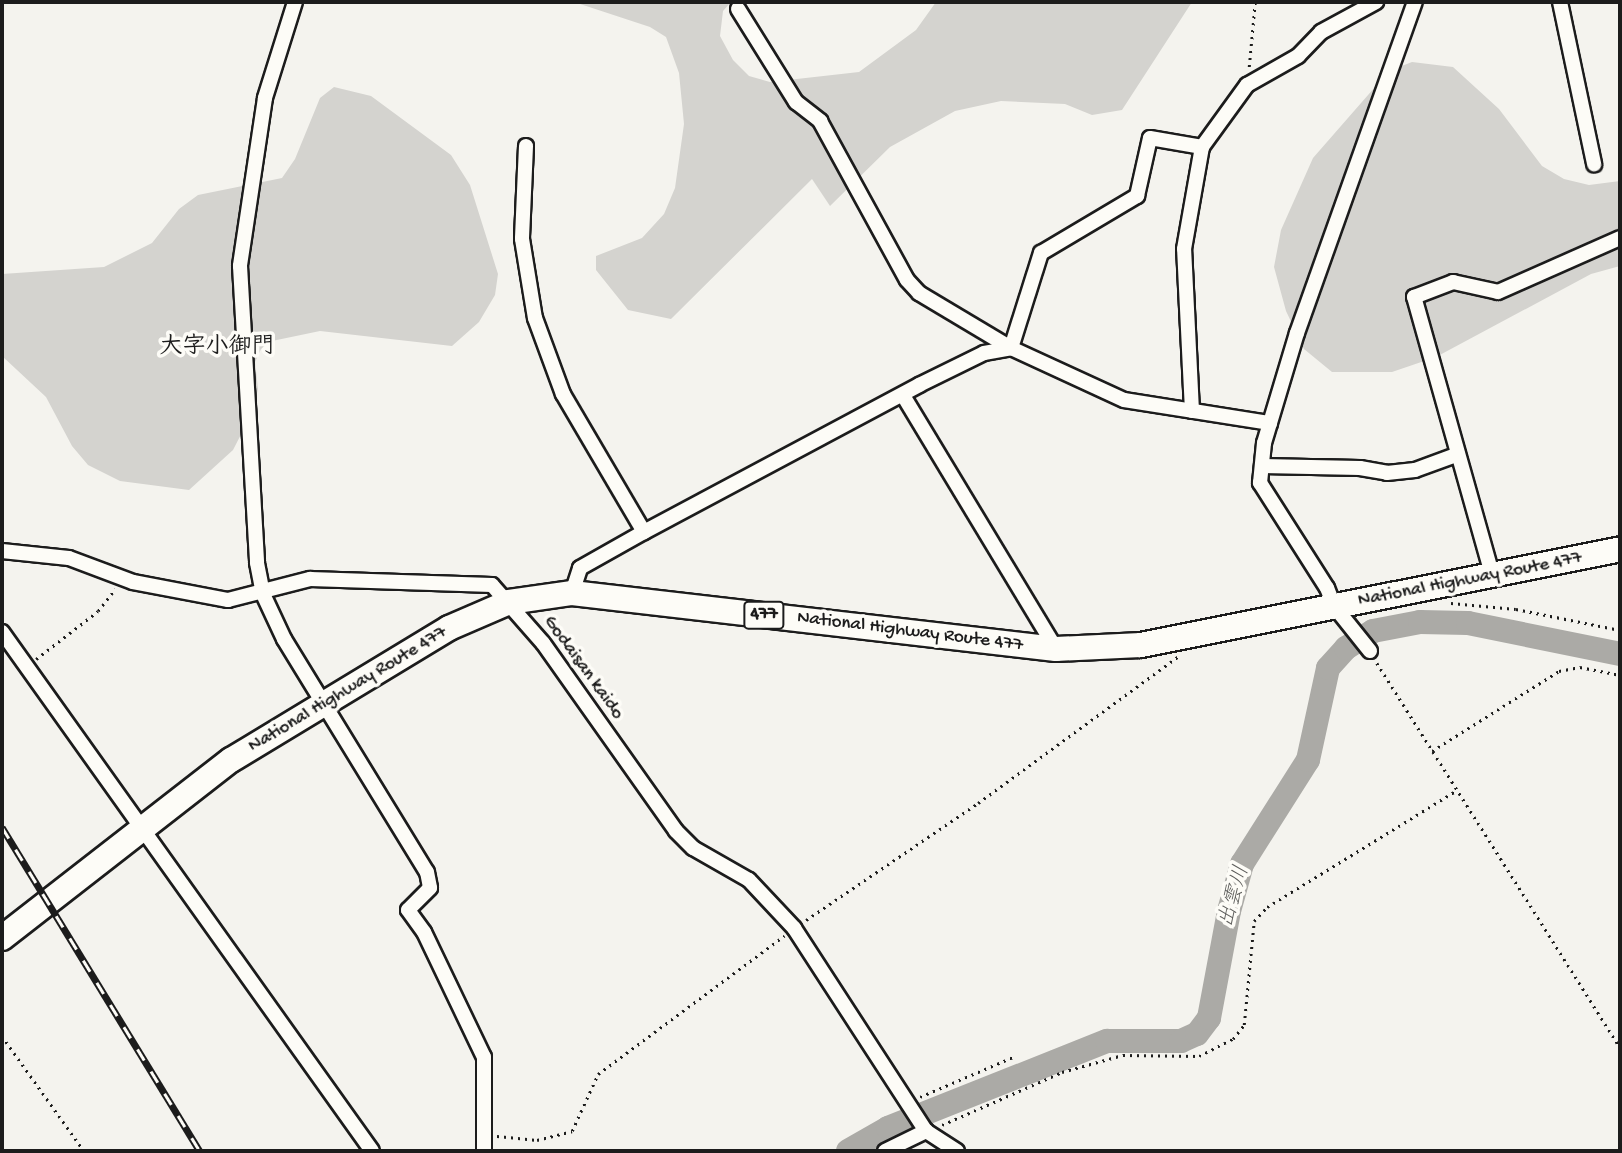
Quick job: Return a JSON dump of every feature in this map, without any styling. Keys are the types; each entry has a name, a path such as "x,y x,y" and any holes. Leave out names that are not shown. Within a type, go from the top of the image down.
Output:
{"highway":[{"name":"National Highway Route 477","path":"2,937 140,827 231,760 449,628 509,601 572,593 1056,649 1185,639 1343,615 1492,574 1620,549"}],"street":[{"path":"295,2 265,99 240,266 252,513 263,594 323,705 427,872 430,888 408,910 424,932 484,1057 487,1135 484,1151"},
{"path":"1192,411 1184,249 1202,147 1247,85 1298,56 1321,32 1376,2"},
{"path":"1370,651 1343,615 1260,483 1270,423 1297,333 1415,2"},
{"path":"1560,2 1594,164"},
{"path":"738,9 796,102 820,121 907,280 950,314 1011,348 1124,400 1270,423"},
{"path":"1011,348 1041,253 1137,197 1150,138 1202,147"},
{"path":"526,146 522,239 535,318 563,394 644,532"},
{"path":"1492,574 1413,297 1453,282 1498,292 1620,238"},
{"path":"572,593 580,568 644,532 748,474 904,397 984,353 1011,348"},
{"path":"904,397 1056,649"},
{"path":"1262,466 1360,468 1387,473 1415,470 1456,455"},
{"name":"Godaisan kaido","path":"2,551 69,558 123,578 228,600 263,594 310,579 385,579 492,585 509,601 676,831 693,848 749,880 794,928 923,1127 957,1151"},
{"path":"2,632 372,1151"},
{"path":"885,1151 923,1127"}],"path":[{"path":"1247,85 1255,2"},
{"path":"26,666 98,611 123,578"},
{"path":"1468,604 1620,630"},
{"path":"487,1135 537,1140 572,1131 597,1074 794,928 1179,658 1185,639"},
{"path":"1370,651 1620,1048"},
{"path":"1432,751 1559,671 1580,667 1620,675"},
{"path":"923,1127 985,1109 1062,1072 1123,1055 1199,1056 1233,1039 1244,1025 1254,921 1267,908 1457,790"},
{"path":"2,1036 84,1151"},
{"path":"908,1103 1013,1057"}],"shaded area":[{"path":"574,2 731,2 723,11 720,36 733,60 749,76 770,82 859,72 916,30 936,2 1192,2 1122,110 1092,115 1065,104 1001,101 955,111 890,147 830,206 812,179 671,319 628,310 596,270 596,256 642,238 664,214 675,188 684,124 679,73 666,37 650,27"},
{"path":"1412,62 1453,67 1499,109 1542,166 1564,179 1589,185 1620,181 1620,266 1591,274 1436,357 1392,372 1332,372 1304,349 1286,311 1274,267 1281,230 1313,158 1389,71"},
{"path":"334,87 371,96 451,155 470,185 498,274 495,295 479,322 452,346 320,331 272,341 261,349 255,362 258,389 252,413 233,450 189,490 120,481 88,465 72,446 46,397 2,356 2,274 104,267 152,243 179,209 198,195 282,178 295,159 320,98"}],"waterway":[{"name":"出雲川","path":"848,1151 888,1128 1107,1041 1181,1041 1197,1034 1209,1018 1229,911 1242,864 1308,760 1328,668 1346,648 1373,631 1420,622 1468,623 1620,654"}],"railway":[{"path":"2,827 200,1151"}],"district":[{"name":"大字小御門","path":"217,348"}]}
